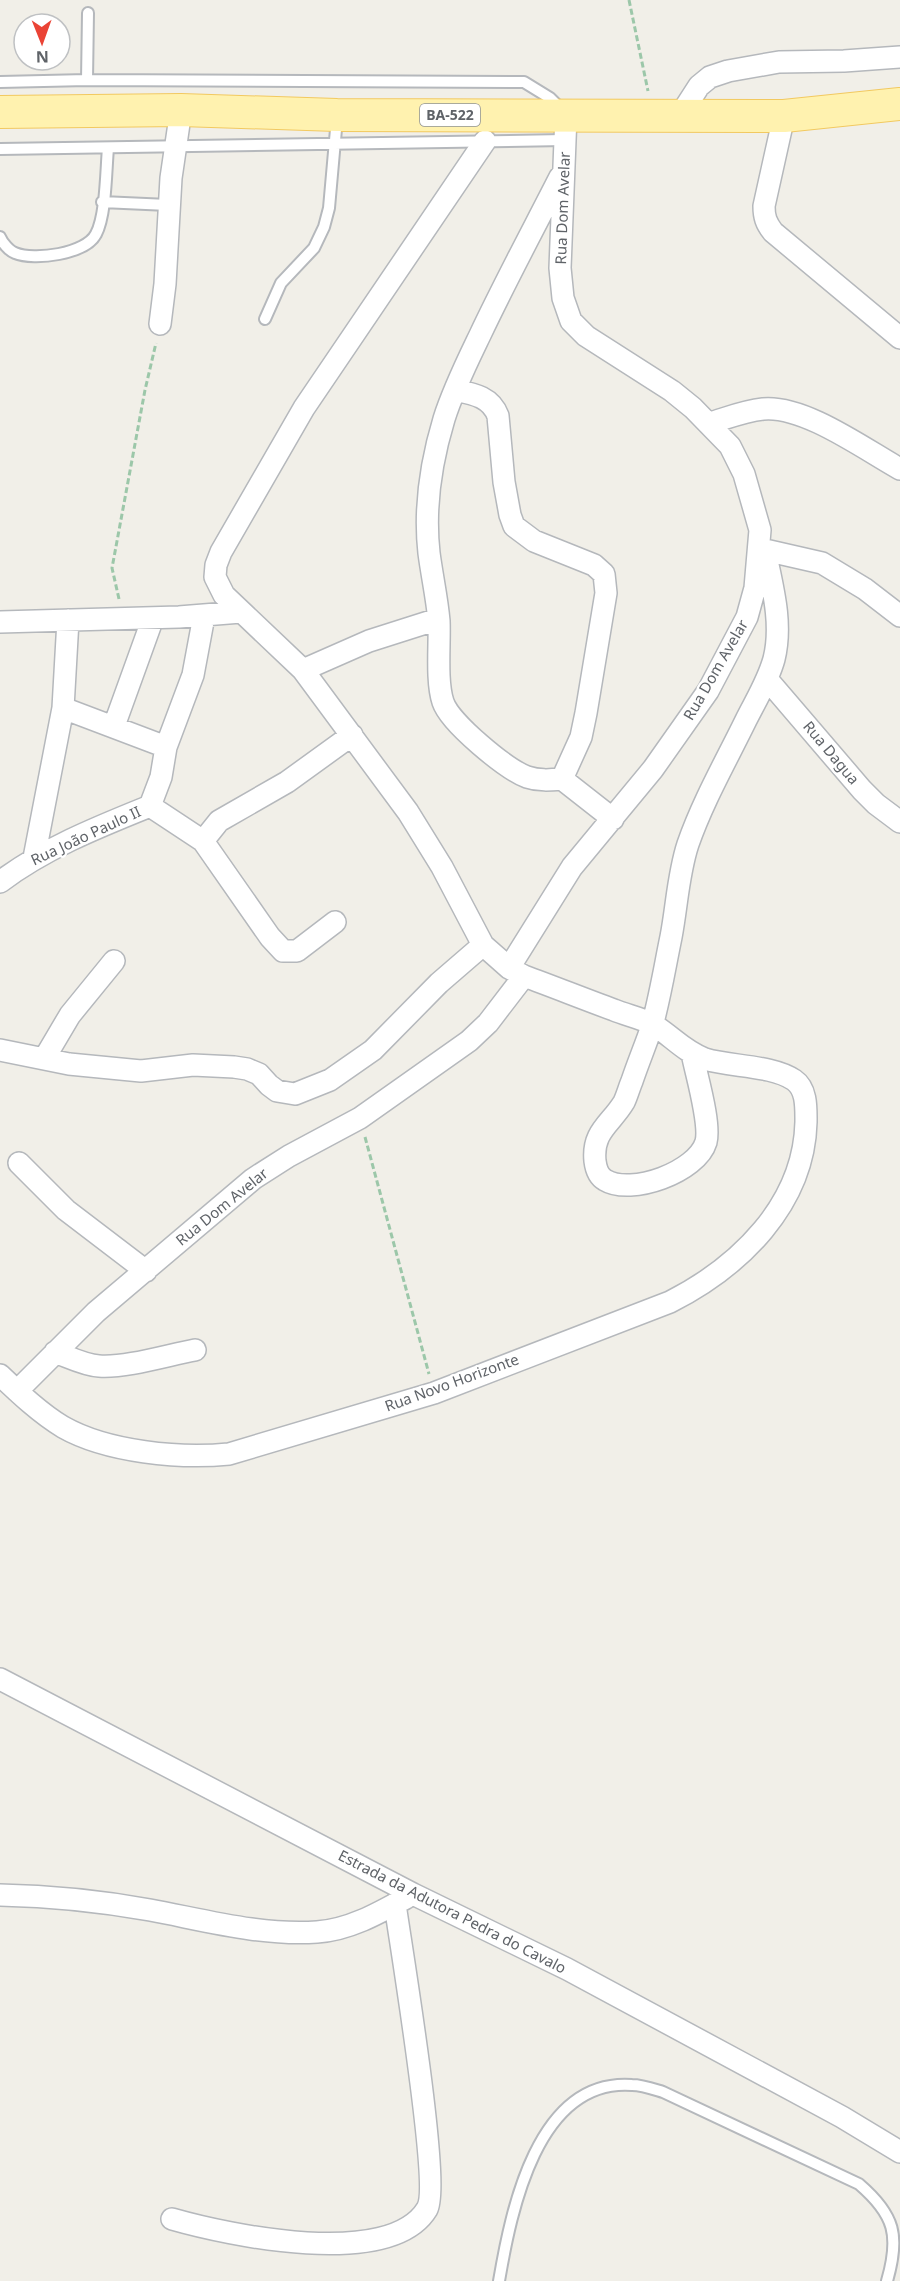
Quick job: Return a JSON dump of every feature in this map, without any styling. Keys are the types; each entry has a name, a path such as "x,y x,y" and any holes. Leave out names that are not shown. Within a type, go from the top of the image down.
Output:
{"main road":[{"name":"BA-522","path":"0,112 181,110 336,129 566,128 666,117 784,116 900,104"}],"street":[{"path":"666,117 710,77 728,71 778,62 900,57"},
{"path":"160,324 165,294 168,206 181,110"},
{"path":"784,116 764,206 766,224 900,338"},
{"name":"Rua Dom Avelar","path":"17,1391 96,1312 253,1179 288,1156 360,1118 469,1041 488,1023 572,867 653,769 708,691 747,617 755,588 763,540 744,474 730,446 710,423 672,391 586,336 571,321 563,298 560,268 566,128"},
{"path":"485,141 304,408 221,552 216,565 215,577 224,595 303,670 390,786 428,843 483,945 517,972 652,1024 682,1048 692,1053 707,1126 706,1142 700,1153 686,1165 659,1179 637,1186 618,1186 603,1180 596,1170 595,1154 598,1137 606,1122 624,1102 652,1024 688,843 713,785 767,679 774,657 777,628 775,603 763,540"},
{"path":"563,171 497,299 455,390 440,435 429,491 429,551 438,619 440,689 443,704 470,736 519,773 539,780 562,779 613,819"},
{"path":"455,390 487,399 495,407 498,416 507,503 514,526 534,542 594,565 604,574 606,593 586,713 581,736 562,779"},
{"path":"710,423 763,409 788,411 812,420 900,469"},
{"path":"763,540 822,563 865,589 900,616"},
{"path":"0,622 204,616 241,612"},
{"path":"150,806 161,777 166,747 193,675 204,616"},
{"path":"114,726 153,618"},
{"path":"303,670 369,641 438,619"},
{"path":"34,858 63,708 68,620"},
{"name":"Rua Dagua","path":"767,679 862,790 900,822"},
{"path":"63,708 166,747"},
{"path":"335,922 297,951 283,951 270,937 203,841 219,821 287,782 352,735"},
{"name":"Rua João Paulo II","path":"0,882 34,858 111,821 150,806 203,841"},
{"path":"0,1050 44,1059 141,1071 193,1065 234,1067 259,1074 268,1086 277,1091 295,1094 330,1080 373,1050 432,990 483,945"},
{"path":"44,1059 70,1015 114,962"},
{"name":"Rua Novo Horizonte","path":"0,1375 47,1417 66,1429 120,1447 213,1456 249,1449 434,1393 660,1307 696,1289 718,1274 744,1252 770,1223 787,1195 801,1156 806,1133 806,1107 802,1089 794,1081 778,1074 729,1064 692,1053"},
{"path":"20,1163 66,1210 146,1271"},
{"path":"55,1352 100,1366 149,1360 195,1350"},
{"name":"Estrada da Adutora Pedra do Cavalo","path":"0,1679 404,1899 497,1934 842,2117 900,2152"},
{"path":"0,1895 69,1898 285,1932 319,1932 352,1925 404,1899 428,2142 431,2183 428,2208 416,2223 398,2232 371,2240 339,2244 296,2243 250,2238 213,2231 172,2219"}],"lane":[{"path":"87,80 88,13"},
{"path":"0,82 87,80 524,82 550,98 566,128 485,141 336,129 175,147 0,149"},
{"path":"265,319 281,283 314,248 324,227 329,208 336,129"},
{"path":"0,237 14,253 34,257 62,254 84,247 96,236 101,221 108,148"},
{"path":"102,202 168,206"},
{"path":"499,2281 513,2217 538,2145 554,2120 571,2103 588,2093 620,2085 647,2087 679,2099 859,2184 877,2199 888,2215 894,2234 894,2251 887,2281"}],"path":[{"path":"629,0 666,117"},
{"path":"123,618 112,568 145,390 160,324"},
{"path":"360,1118 434,1393"}]}
